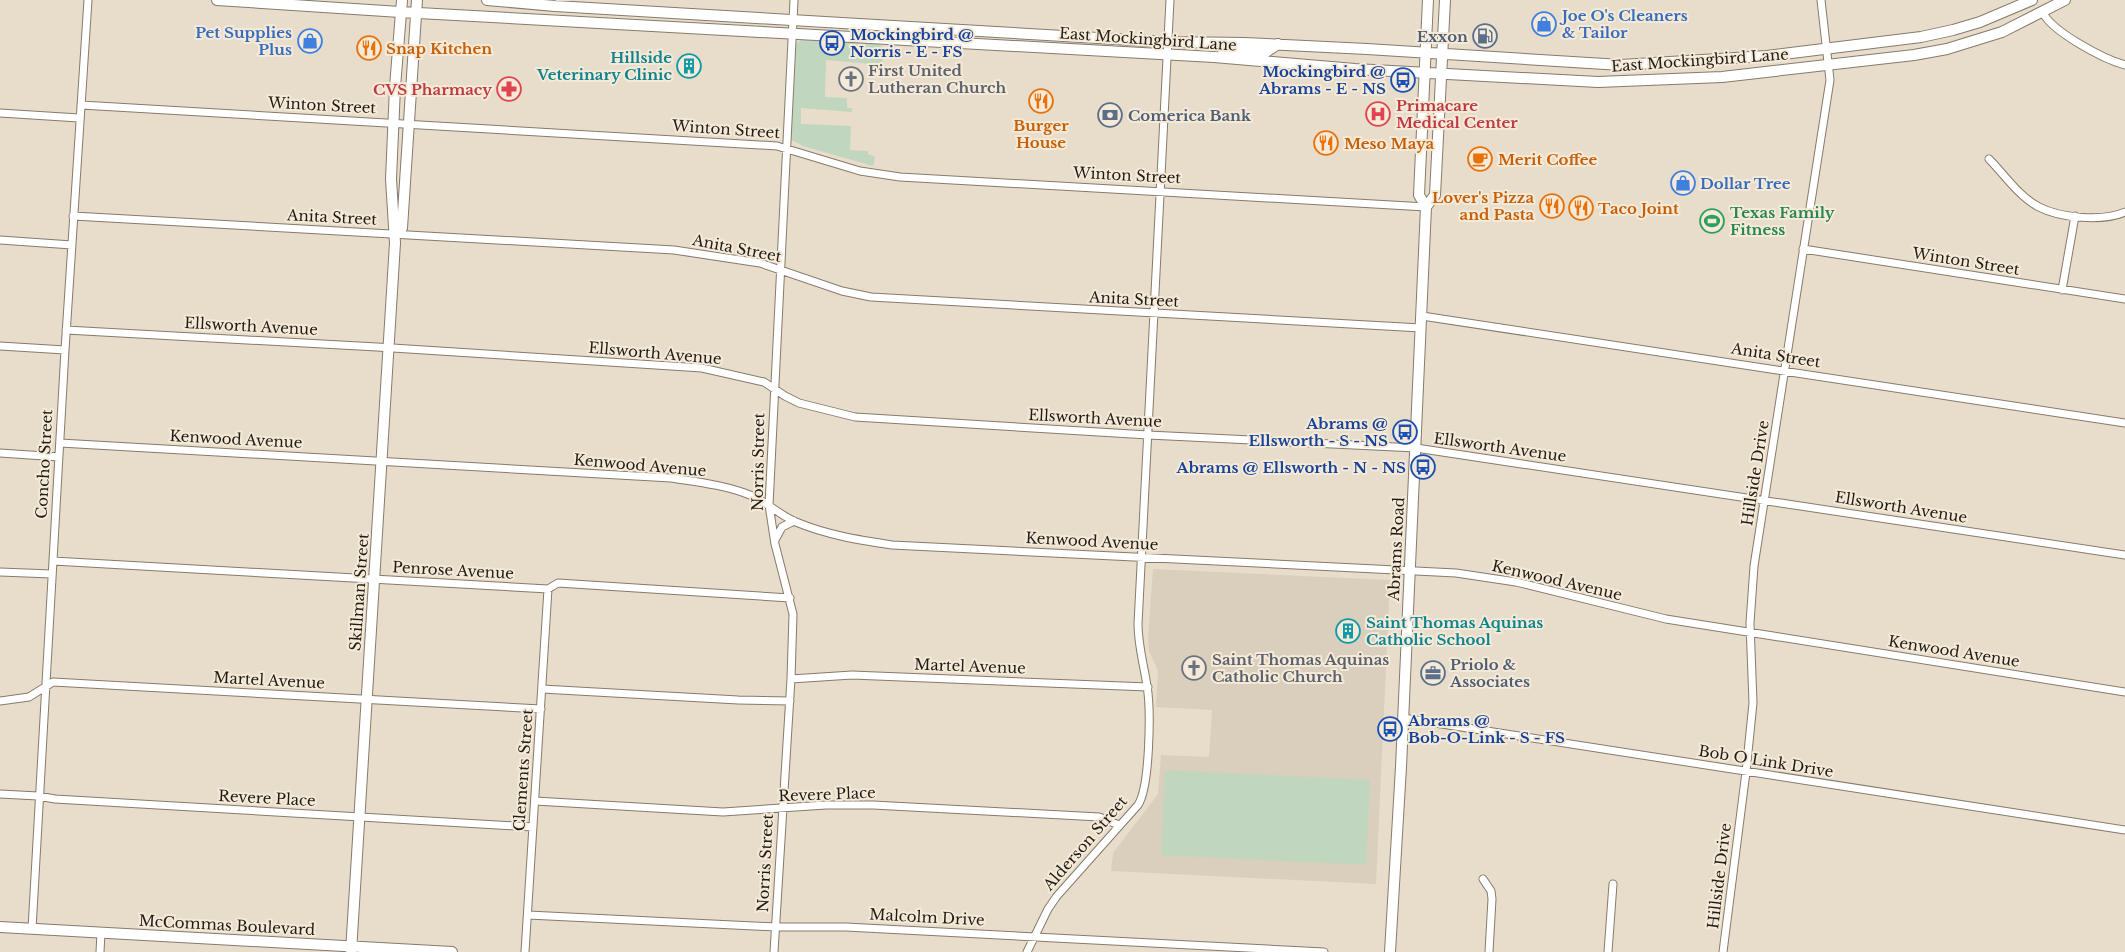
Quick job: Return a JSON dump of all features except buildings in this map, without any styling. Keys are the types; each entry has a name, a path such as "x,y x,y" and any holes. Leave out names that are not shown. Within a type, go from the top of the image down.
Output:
{"main road":[{"name":"East Mockingbird Lane","path":"217,0 293,3 415,13 792,32 1214,57 1544,81 1644,82 1722,77 1947,49 2002,32 2043,13 2065,0"},
{"name":"Skillman Street","path":"351,949 389,347 395,235 392,188 393,123 402,0"},
{"name":"Skillman Street","path":"395,235 402,228 417,0"},
{"name":"East Mockingbird Lane","path":"486,0 651,12 1168,42 1278,44 1621,65 1731,59 1827,48 1953,30 2006,13 2032,0"},
{"name":"Abrams Road","path":"1426,207 1418,195 1428,0"},
{"name":"Abrams Road","path":"1390,952 1403,718 1426,207 1435,195 1445,0"},
{"path":"2037,0 2043,13"},
{"path":"554,20 555,6"},
{"path":"650,25 651,12"},
{"path":"1214,57 1240,51 1266,52 1278,44"},
{"name":"McCommas Boulevard","path":"0,927 351,949 452,952"}],"street":[{"name":"Concho Street","path":"32,929 38,796 66,330 88,0"},
{"name":"Norris Street","path":"774,952 790,700 793,614 775,540 769,506 794,0"},
{"name":"Alderson Street","path":"1027,952 1057,896 1138,805 1144,791 1149,704 1148,687 1138,638 1170,0"},
{"name":"Hillside Drive","path":"1723,952 1746,772 1752,703 1751,594 1830,80 1820,0"},
{"path":"2043,13 2047,20 2089,50 2125,65"},
{"name":"Winton Street","path":"81,105 786,147 860,171 900,177 1426,207"},
{"path":"0,113 79,118"},
{"path":"1989,159 2022,194 2038,207 2075,216 2110,218 2125,212"},
{"name":"Anita Street","path":"73,216 674,250 719,256 780,268 842,291 871,297 1421,328"},
{"path":"2062,290 2075,216"},
{"path":"0,240 72,245"},
{"name":"Winton Street","path":"1803,249 2125,299"},
{"name":"Anita Street","path":"1422,316 1785,370 2125,424"},
{"name":"Ellsworth Avenue","path":"66,330 389,347 702,368 764,382 774,390 799,403 855,417 1148,435 1416,448 2125,555"},
{"path":"0,346 65,350"},
{"name":"Kenwood Avenue","path":"60,442 671,478 751,495 794,521 830,534 892,545 1456,572 1516,582 1627,612 2125,692"},
{"path":"0,453 59,457"},
{"path":"775,540 782,527 794,521"},
{"name":"Penrose Avenue","path":"53,561 548,589 558,583 790,598"},
{"path":"0,572 52,574"},
{"name":"Clements Street","path":"525,952 548,589"},
{"name":"Martel Avenue","path":"791,679 852,675 1148,687"},
{"name":"Martel Avenue","path":"0,701 29,697 53,682 541,709"},
{"path":"542,689 738,700 790,700"},
{"name":"Bob O Link Drive","path":"1403,718 2125,830"},
{"name":"Revere Place","path":"0,794 533,828"},
{"name":"Revere Place","path":"535,801 723,812 782,810 826,805 873,805 1099,817 1119,825"},
{"path":"1483,879 1491,891 1492,899 1489,952"},
{"path":"1608,952 1613,884"},
{"name":"Malcolm Drive","path":"528,915 775,926 846,927 1324,952"},
{"path":"100,952 101,933"}],"shaded area":[{"path":"1153,569 1390,580 1376,884 1111,871 1113,853 1158,794 1161,755 1209,757 1212,710 1156,707 1158,671 1149,651 1148,638"}],"green space":[{"path":"802,40 879,44 883,48 882,65 826,60 825,97 847,98 847,108 852,108 852,112 801,108 801,124 851,126 850,150 868,151 868,154 875,157 873,166 803,146 790,139 795,44"},
{"path":"1165,770 1370,780 1366,865 1161,855"}],"place":[{"name":"Joe O's Cleaners & Tailor","path":"1544,24"},
{"name":"Exxon","path":"1485,36"},
{"name":"Pet Supplies Plus","path":"310,41"},
{"name":"Mockingbird @ Norris - E - FS","path":"832,43"},
{"name":"Snap Kitchen","path":"369,48"},
{"name":"Hillside Veterinary Clinic","path":"689,66"},
{"name":"First United Lutheran Church","path":"851,79"},
{"name":"Mockingbird @ Abrams - E - NS","path":"1403,80"},
{"name":"CVS Pharmacy","path":"509,89"},
{"name":"Burger House","path":"1041,101"},
{"name":"Primacare Medical Center","path":"1378,114"},
{"name":"Comerica Bank","path":"1110,115"},
{"name":"Meso Maya","path":"1326,143"},
{"name":"Merit Coffee","path":"1480,159"},
{"name":"Dollar Tree","path":"1683,183"},
{"name":"Lover's Pizza and Pasta","path":"1552,206"},
{"name":"Taco Joint","path":"1581,208"},
{"name":"Texas Family Fitness","path":"1712,221"},
{"name":"Abrams @ Ellsworth - S - NS","path":"1405,432"},
{"name":"Abrams @ Ellsworth - N - NS","path":"1423,467"},
{"name":"Saint Thomas Aquinas Catholic School","path":"1348,631"},
{"name":"Saint Thomas Aquinas Catholic Church","path":"1194,668"},
{"name":"Priolo & Associates","path":"1433,673"},
{"name":"Abrams @ Bob-O-Link - S - FS","path":"1390,729"}]}
